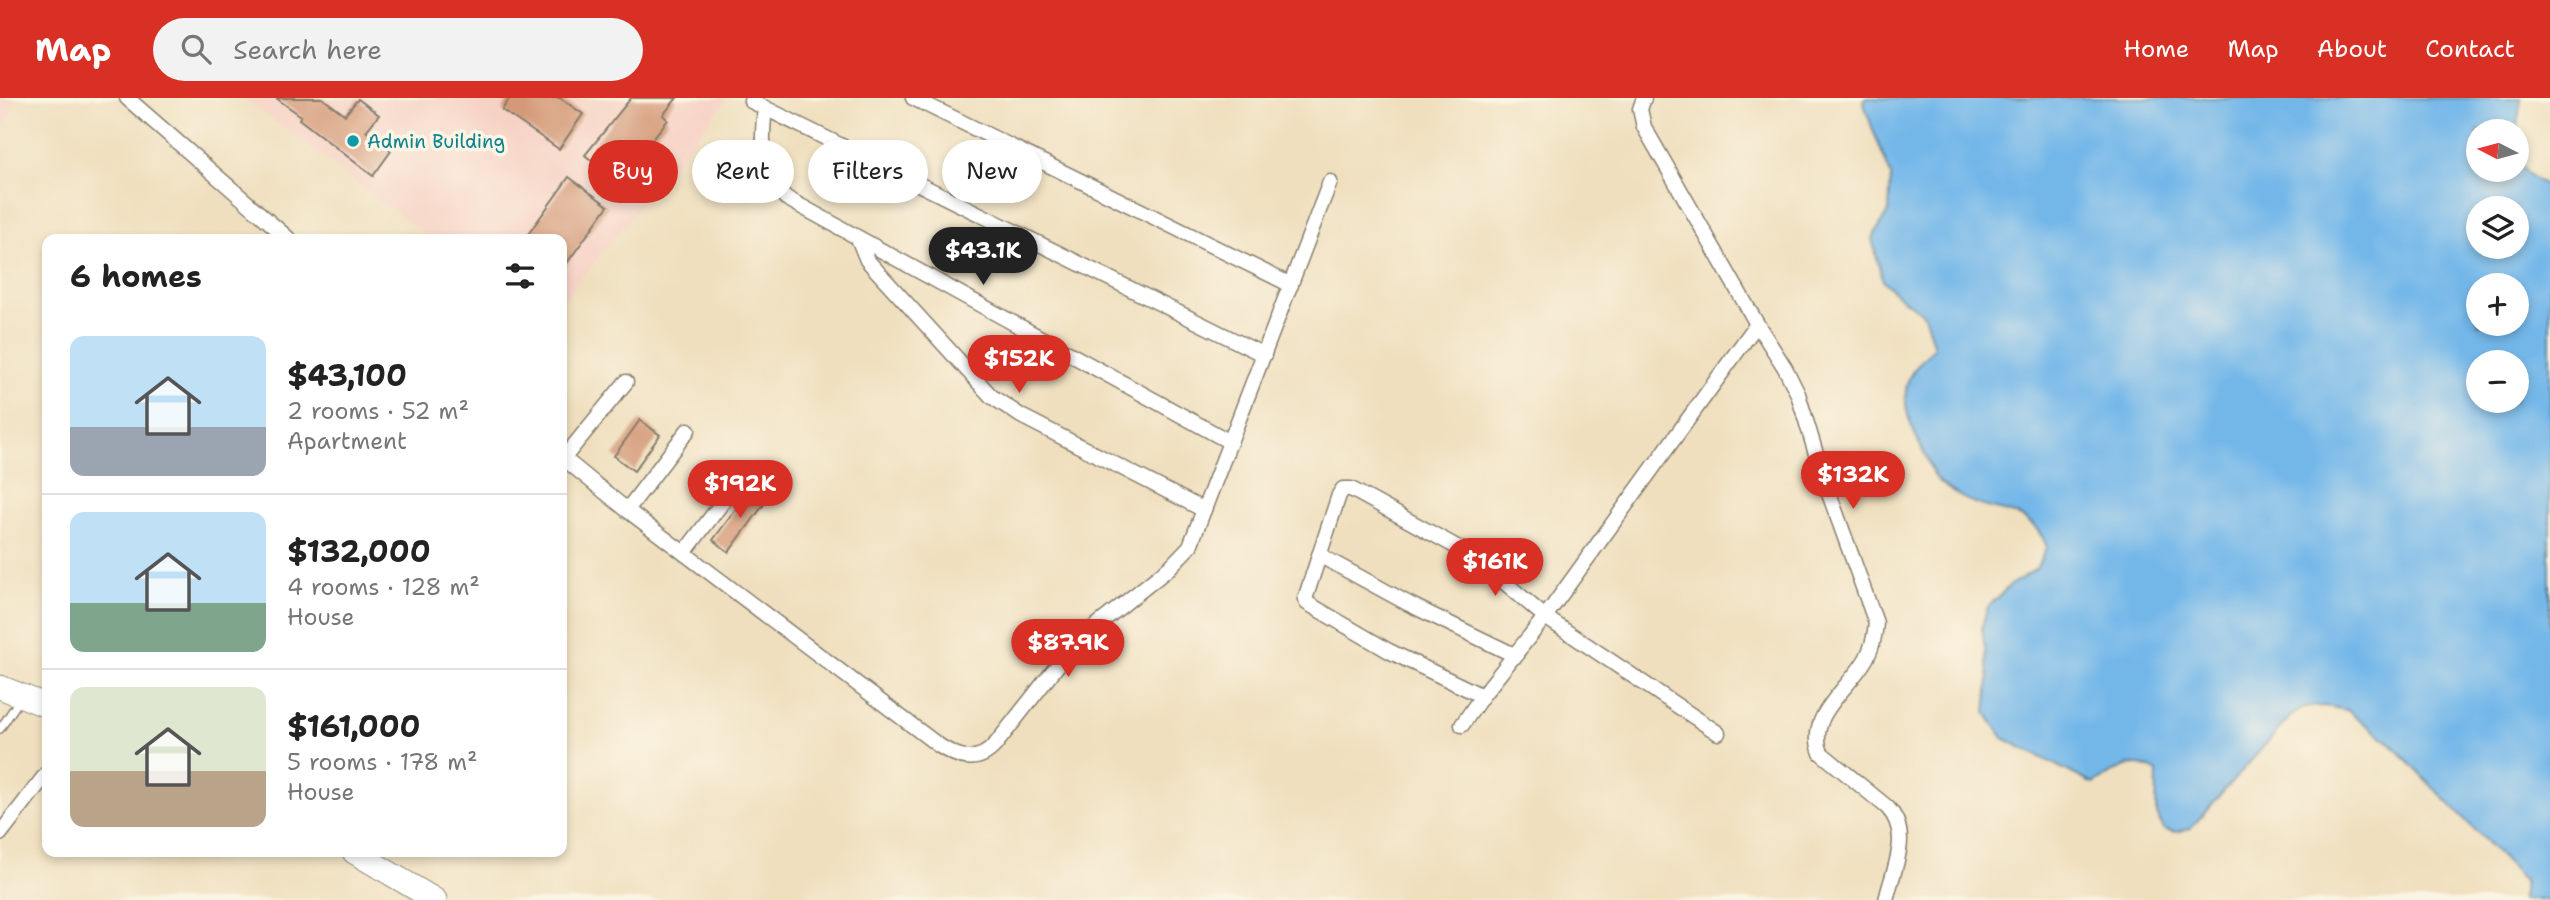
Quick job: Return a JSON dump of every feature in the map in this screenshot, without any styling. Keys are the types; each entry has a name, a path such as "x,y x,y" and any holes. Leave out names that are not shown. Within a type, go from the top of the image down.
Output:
{"main road":[{"path":"0,687 42,704"},
{"path":"362,857 435,900"}],"street":[{"path":"127,98 283,234"},
{"path":"913,98 1291,285"},
{"path":"1644,98 1640,109 1644,127 1798,394 1823,477 1876,623 1868,657 1824,715 1817,729 1817,744 1821,754 1895,815 1902,841 1886,900"},
{"path":"1230,442 797,205 778,190 766,168 758,104 1264,355"},
{"path":"567,462 938,745 955,755 977,758 995,745 1076,642 1178,561 1190,546 1330,182"},
{"path":"858,239 867,260 991,396 1021,416 1204,510"},
{"path":"1462,726 1482,696 1545,617 1757,324"},
{"path":"567,452 626,382"},
{"path":"627,510 688,430"},
{"path":"684,553 747,470"},
{"path":"1482,696 1389,651 1310,607 1305,599 1343,489 1351,489 1475,557 1545,617 1717,733"},
{"path":"1319,555 1409,604 1516,656"},
{"path":"0,834 42,779"}],"lane":[{"path":"0,729 22,696"}],"shaded area":[{"path":"0,98 17,98 0,138"},
{"path":"244,98 728,98 678,159 678,140 588,140 588,203 643,203 567,296 567,234 425,234"}],"water":[{"path":"1865,98 2521,98 2519,119 2466,119 2466,182 2529,182 2529,174 2550,187 2550,900 2522,900 2524,880 2389,742 2347,710 2325,706 2305,707 2290,717 2190,829 2175,832 2164,829 2156,814 2157,772 2148,767 2124,767 2093,784 2003,738 1986,713 1989,680 1982,627 1987,608 2009,586 2036,569 2047,547 2040,533 2022,517 1975,504 1942,484 1933,474 1913,430 1905,397 1907,387 1912,372 1934,347 1924,314 1883,281 1872,239 1889,210 1891,175 1864,104"}],"building":[{"name":"Admin Building","path":"276,98 322,98 345,115 358,99 379,115 366,131 391,151 373,176"},
{"path":"510,98 560,98 583,114 559,149 502,110"},
{"path":"631,98 677,98 663,115 668,120 652,140 597,140"},
{"path":"569,177 588,191 588,203 604,203 608,206 567,263 567,234 528,234"},
{"path":"640,420 660,435 634,471 614,456"},
{"path":"751,489 767,500 729,552 713,540"}],"place":[{"name":"Admin Building","path":"353,141"}]}
